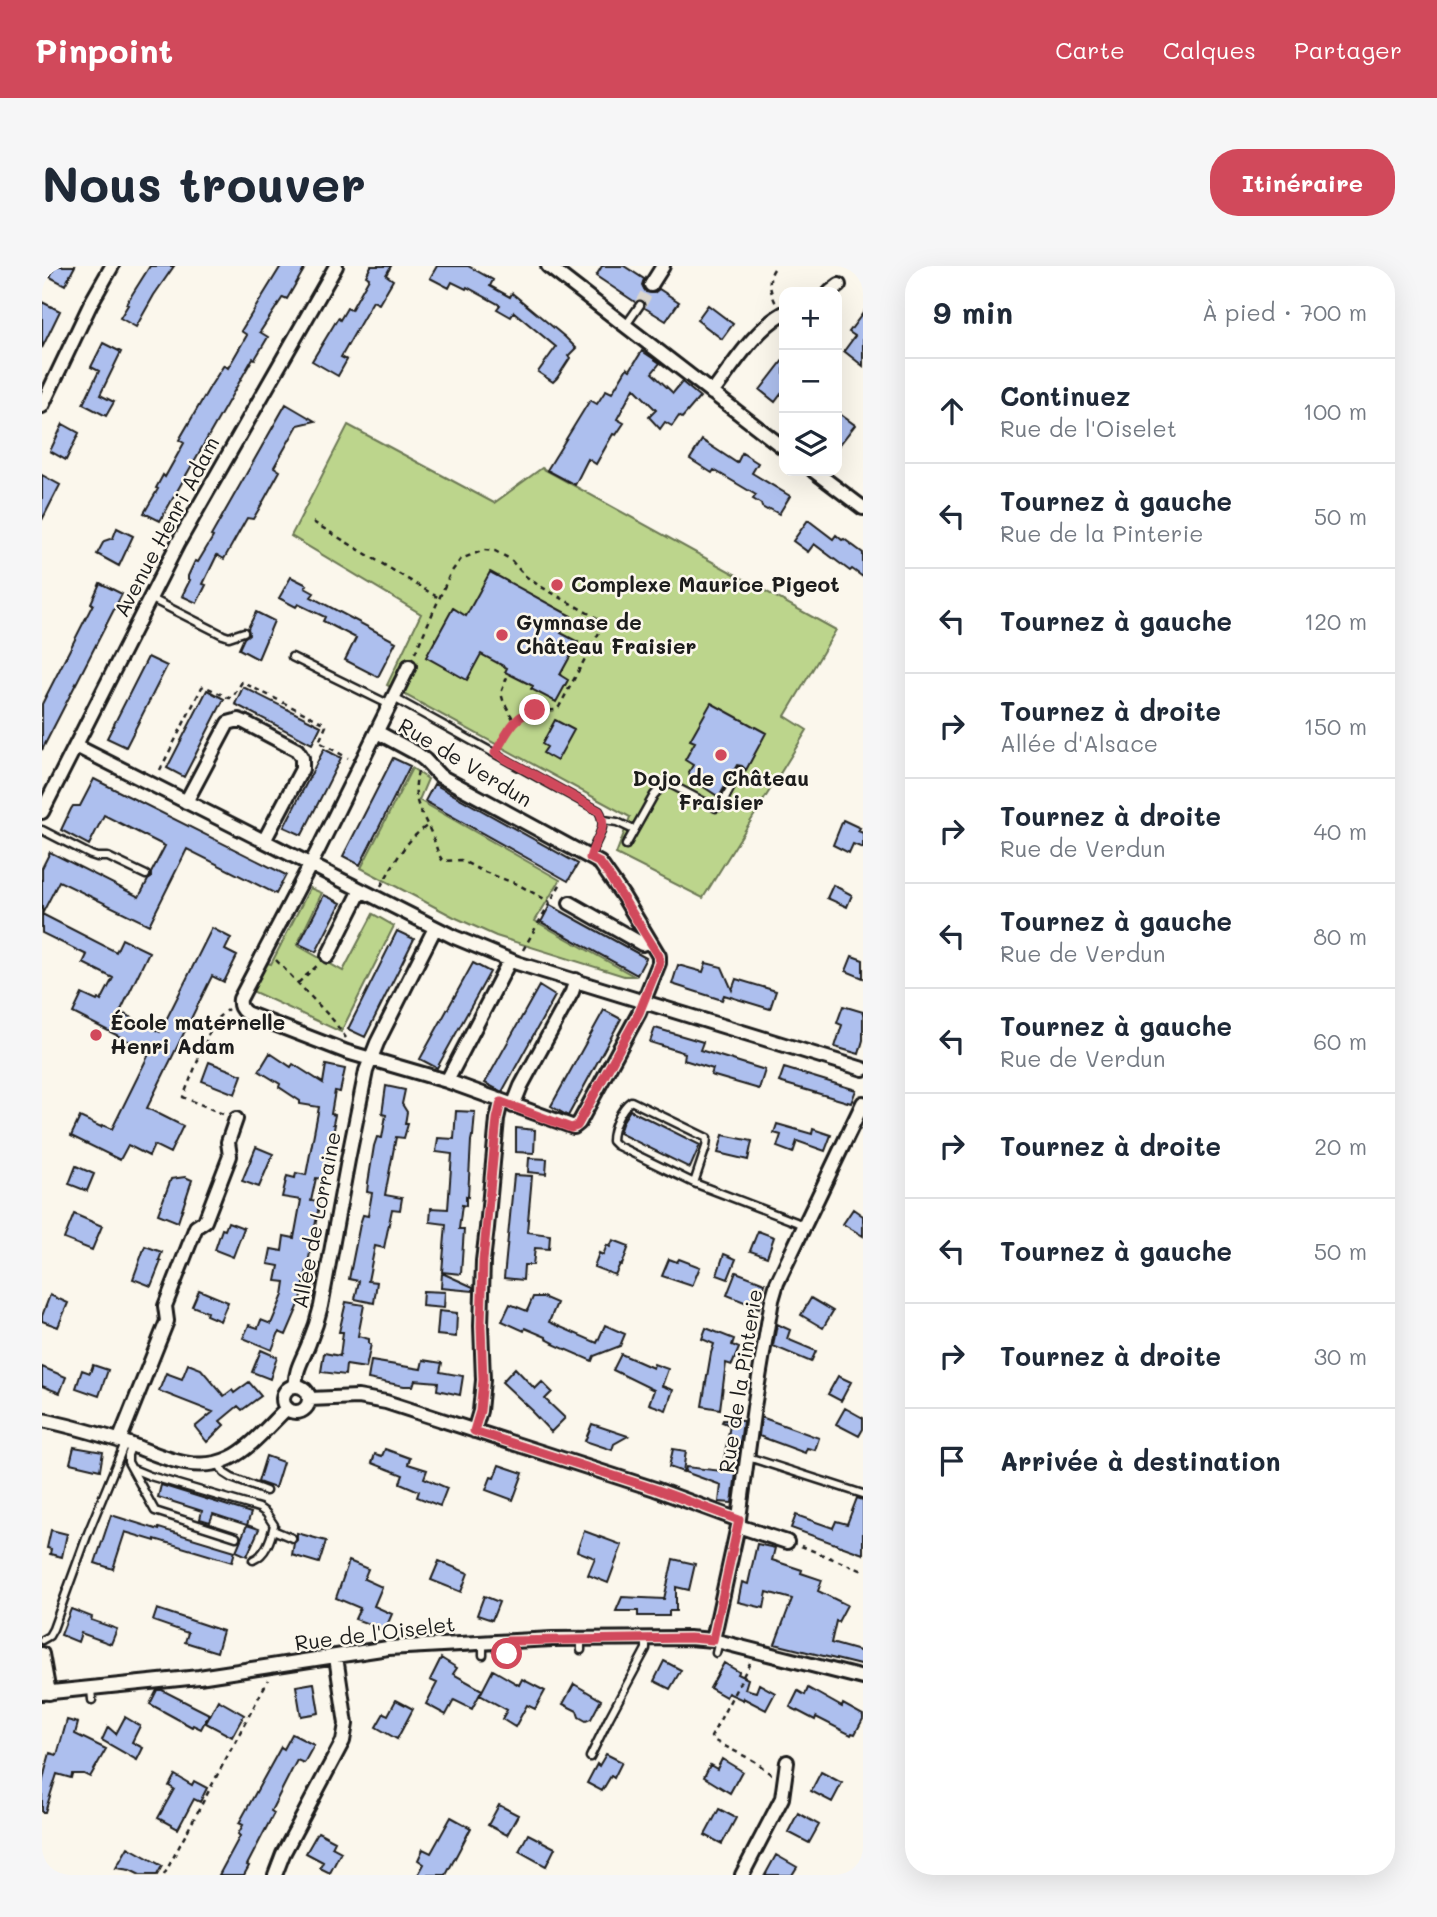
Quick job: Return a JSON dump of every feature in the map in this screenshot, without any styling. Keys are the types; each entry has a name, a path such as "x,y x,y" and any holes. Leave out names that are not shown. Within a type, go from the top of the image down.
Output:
{"street":[{"path":"42,406 91,303 112,266"},
{"name":"Avenue Henri Adam","path":"42,812 48,785 76,746 178,543 336,266"},
{"path":"548,266 779,444"},
{"path":"651,285 663,266"},
{"path":"712,393 779,312"},
{"path":"821,476 863,508"},
{"name":"Rue de Verdun","path":"377,732 425,760 440,776 600,863 659,956 659,963 639,1013 577,1126 571,1128 447,1082 347,1052 246,1013 239,1004 409,666"},
{"path":"186,802 228,723 239,720 244,722 297,750 302,758 302,769 264,841"},
{"path":"76,746 435,928 514,962 863,1069"},
{"path":"329,954 362,890"},
{"path":"570,903 642,944 650,941"},
{"path":"370,1059 435,928"},
{"path":"447,1082 514,962"},
{"path":"474,1431 480,1411 483,1380 483,1261 497,1119 521,1086 576,980"},
{"name":"Allée de Lorraine","path":"296,1386 298,1370 321,1306 370,1059"},
{"name":"Rue de la Pinterie","path":"716,1645 738,1523 772,1300 781,1273 863,1103"},
{"path":"125,1443 167,1321 165,1306 196,1227 205,1221 230,1156 228,1142 236,1119"},
{"path":"296,1386 308,1392 310,1399 304,1410 292,1412 283,1402 286,1391 296,1386"},
{"path":"310,1399 376,1399 655,1489 788,1542"},
{"path":"42,1420 125,1443 178,1462 202,1465 233,1457 287,1408"},
{"name":"Rue de l'Oiselet","path":"46,1693 92,1695 388,1648 507,1648 646,1639 757,1651 863,1678"},
{"path":"42,1654 46,1693"},
{"path":"277,1874 304,1824 342,1741 346,1724 336,1657"},
{"path":"742,1875 782,1798 787,1762"}],"lane":[{"path":"625,326 640,304"},
{"path":"150,598 223,635 229,637 244,632"},
{"path":"292,657 392,701 495,753 599,811 604,820 603,827 590,858"},
{"path":"626,845 654,794 665,783 716,808 721,806 739,771"},
{"path":"604,820 617,822 634,830"},
{"path":"42,830 91,855 108,857 146,876"},
{"path":"694,1183 707,1138 631,1101 626,1104 612,1134 611,1141 616,1145 694,1183 803,1226"},
{"path":"125,1443 128,1462 155,1511 236,1537"},
{"path":"42,1640 49,1636 53,1629 125,1443"},
{"path":"747,1457 863,1494"},
{"path":"218,1463 224,1474 232,1479 266,1491"},
{"path":"132,1469 259,1508 274,1525 262,1556 253,1560"},
{"path":"273,1530 292,1538"},
{"path":"590,1757 646,1649 646,1639"}],"path":[{"path":"774,269 769,285 779,306"},
{"path":"313,522 439,598"},
{"path":"409,666 450,574 461,559 484,550 495,551 510,559 524,575 538,585 595,617 601,629 559,707 556,710 527,712 513,723 495,753"},
{"path":"507,677 501,692 513,723"},
{"path":"425,760 417,774 418,809 443,861 461,860 517,884 550,902"},
{"path":"376,897 406,844 427,826"},
{"path":"514,962 561,883"},
{"path":"263,953 273,957 344,1033 347,1052"},
{"path":"298,983 329,954"},
{"path":"236,1119 183,1097 214,1021 222,1012 239,1004"},
{"path":"788,1542 863,1571"},
{"path":"757,1651 711,1737 764,1768 783,1787"},
{"path":"164,1875 268,1682 268,1667"}],"green space":[{"path":"348,425 494,503 542,468 836,630 785,716 807,730 703,898 616,854 630,817 387,685 421,614 291,536"},
{"path":"412,768 428,779 419,800 560,880 535,921 634,976 624,976 496,936 361,868"},
{"path":"310,888 322,893 297,945 343,971 373,914 394,926 341,1032 250,990 264,962 271,964"}],"building":[{"path":"55,266 75,266 65,285 50,277"},
{"path":"150,266 174,266 136,327 120,318"},
{"path":"281,266 306,266 287,299 283,297 260,332 268,337 255,359 253,358 160,521 144,513 163,475 165,477 184,443 179,440 224,365 228,368 247,335 241,331"},
{"path":"371,266 391,266 386,275 393,280 379,304 373,301 341,357 347,360 338,376 312,361 338,318 340,320 347,308 351,310 369,278 366,276"},
{"path":"437,266 468,266 493,280 490,286 510,297 512,293 565,337 576,348 568,356 570,358 557,378 553,382 538,372 556,347 514,312 511,317 497,309 500,305 467,287 466,289 452,282 449,288 430,278"},
{"path":"602,266 624,266 644,279 642,285 646,292 654,293 659,289 679,302 666,321 645,308 643,300 635,302 596,276"},
{"path":"42,302 60,311 42,348"},
{"path":"708,305 733,324 722,339 697,320"},
{"path":"863,313 863,366 844,351 855,336 849,332"},
{"path":"103,343 121,352 100,395 114,402 106,416 83,404 99,371 91,367"},
{"path":"642,351 660,363 652,373 673,393 682,382 700,397 672,426 665,422 660,429 649,417 656,410 634,388 617,419 624,423 616,435 613,434 596,464 588,459 575,485 547,470 590,400 597,404 606,390 612,393 627,368 630,370"},
{"path":"779,365 779,397 775,402 760,390"},
{"path":"286,404 315,421 298,425 274,467 280,471 259,509 253,519 247,518 224,559 217,555 197,603 182,596 195,561 198,562 213,537 211,536"},
{"path":"842,416 855,425 842,442"},
{"path":"63,424 79,433 66,460 50,451"},
{"path":"702,440 737,463 742,453 758,463 752,473 790,496 779,514 762,507 753,499 756,495 690,459"},
{"path":"42,475 60,485 42,520"},
{"path":"808,520 833,539 836,535 863,553 863,577 852,569 850,571 814,544 808,552 793,541"},
{"path":"117,528 133,536 119,566 97,554 104,541 113,538"},
{"name":"Gymnase de Château Fraisier","path":"490,572 571,616 561,633 578,642 560,675 568,680 556,702 531,689 533,686 505,672 507,668 481,654 467,680 426,657 453,608 466,616"},
{"path":"291,577 307,585 305,588 314,593 311,597 396,642 378,677 345,660 356,638 323,621 325,617 279,598"},
{"path":"100,583 122,594 42,750 42,704 93,604 91,603"},
{"path":"256,612 274,621 258,659 239,649 249,634 248,628"},
{"path":"148,657 167,666 126,747 107,738"},
{"path":"243,687 321,726 312,744 235,704"},
{"path":"207,690 224,699 184,777 167,768"},
{"name":"Dojo de Château Fraisier","path":"711,703 766,733 746,770 737,765 719,797 690,778 689,772 693,765 685,760 695,742 690,740"},
{"path":"555,720 574,730 557,761 543,753 547,747 542,744"},
{"path":"324,749 341,758 302,835 284,827"},
{"path":"393,758 410,766 360,865 343,856"},
{"path":"94,779 286,875 276,894 187,849 149,925 59,881 42,914 42,868 50,852 139,897 165,846 104,815 89,845 61,830 71,809 73,806 80,806"},
{"path":"434,784 578,864 568,881 425,801"},
{"path":"843,820 860,828 858,831 863,833 863,848 853,844 849,853 833,845"},
{"path":"833,885 852,895 847,907 827,898"},
{"path":"324,895 341,903 316,952 299,944"},
{"path":"550,905 646,958 637,975 541,922"},
{"path":"42,914 116,952 122,939 149,952 120,1012 160,1032 212,928 231,938 225,950 237,956 224,982 212,976 147,1108 183,1126 170,1153 154,1145 149,1156 128,1145 120,1160 71,1136 80,1117 112,1129 150,1052 73,1013 82,994 101,1001 113,978 83,963 87,955 42,933"},
{"path":"397,931 414,939 365,1037 348,1029"},
{"path":"852,956 863,960 863,978 846,971"},
{"path":"473,963 490,972 437,1068 420,1059"},
{"path":"706,963 722,967 732,990 736,979 776,991 770,1009 724,995 722,1000 672,984 678,965 703,972"},
{"path":"539,986 555,996 502,1092 485,1083"},
{"path":"843,1006 863,1012 863,1040 859,1054 835,1047 842,1025 837,1023"},
{"path":"604,1010 621,1019 568,1116 551,1106"},
{"path":"655,1028 703,1042 700,1050 765,1070 759,1089 711,1075 713,1069 684,1060 685,1053 650,1042"},
{"path":"270,1053 323,1083 326,1065 345,1069 340,1092 335,1091 331,1114 335,1115 335,1124 326,1170 323,1179 316,1178 311,1201 319,1202 301,1300 286,1335 279,1332 272,1350 243,1338 249,1325 258,1328 261,1320 271,1324 283,1295 285,1282 276,1281 279,1266 268,1264 271,1249 282,1251 284,1236 294,1238 301,1200 282,1197 287,1176 295,1178 296,1173 306,1175 319,1107 300,1104 300,1101 279,1087 280,1084 259,1071"},
{"path":"209,1062 242,1075 235,1094 202,1081"},
{"path":"784,1068 856,1090 851,1103 779,1082"},
{"path":"386,1086 405,1090 402,1104 407,1112 405,1124 408,1124 404,1138 396,1137 385,1195 402,1198 400,1210 392,1209 384,1248 375,1246 368,1281 377,1282 374,1303 355,1299 359,1281 349,1279 360,1224 363,1215 368,1216 372,1193 367,1192 368,1183 374,1146 377,1137 382,1138 386,1115 382,1114"},
{"path":"630,1110 700,1145 690,1168 619,1133"},
{"path":"456,1111 475,1112 468,1197 466,1196 466,1206 462,1205 459,1229 464,1229 461,1274 442,1272 446,1224 430,1222 431,1208 448,1209 452,1154 436,1152 438,1138 454,1139"},
{"path":"777,1124 812,1134 813,1129 831,1135 825,1151 797,1141 793,1153 777,1147 781,1135 774,1133"},
{"path":"516,1128 535,1130 534,1153 516,1152"},
{"path":"723,1135 752,1141 748,1160 718,1153"},
{"path":"256,1147 273,1154 259,1187 242,1181"},
{"path":"529,1158 547,1159 546,1174 528,1172"},
{"path":"76,1166 94,1174 87,1191 69,1184"},
{"path":"514,1175 532,1176 527,1232 550,1235 549,1249 535,1248 533,1265 524,1265 523,1280 504,1278"},
{"path":"185,1177 192,1180 178,1222 158,1214 171,1179"},
{"path":"853,1209 863,1216 863,1236 843,1224"},
{"path":"74,1214 102,1226 92,1250 64,1239"},
{"path":"228,1222 244,1228 233,1257 215,1250 222,1229 225,1230"},
{"path":"758,1231 774,1237 767,1257 750,1251"},
{"path":"613,1240 629,1246 615,1275 594,1267 599,1253 603,1255 607,1245 610,1247"},
{"path":"145,1246 162,1252 151,1286 133,1279"},
{"path":"724,1254 736,1259 728,1279 717,1275"},
{"path":"669,1259 677,1262 679,1259 700,1267 692,1286 662,1276"},
{"path":"736,1272 765,1283 759,1308 727,1295"},
{"path":"442,1273 473,1287 473,1291 441,1288"},
{"path":"199,1290 228,1302 220,1321 192,1306"},
{"path":"423,1291 445,1292 444,1308 422,1306"},
{"path":"50,1295 68,1303 58,1327 42,1321"},
{"path":"533,1297 543,1297 557,1303 549,1322 597,1343 605,1325 625,1334 620,1346 594,1356 592,1361 553,1344 546,1337 502,1321 510,1304 527,1311"},
{"path":"811,1298 833,1311 823,1328 801,1315"},
{"path":"346,1302 364,1305 358,1336 369,1339 371,1344 366,1368 346,1365 345,1375 321,1372 324,1353 340,1356 343,1332 339,1332"},
{"path":"439,1311 457,1313 456,1337 437,1335"},
{"path":"777,1324 790,1330 787,1339 816,1351 811,1362 773,1346"},
{"path":"706,1328 734,1339 732,1345 739,1348 732,1365 726,1363 720,1409 702,1406 714,1344 702,1339"},
{"path":"261,1350 277,1357 270,1379 252,1372"},
{"path":"621,1354 653,1368 654,1364 668,1369 662,1386 673,1390 666,1410 649,1404 654,1390 613,1370"},
{"path":"423,1360 442,1363 440,1372 463,1376 460,1395 437,1390 438,1382 415,1380 413,1386 404,1386 368,1379 371,1361 421,1369"},
{"path":"188,1364 201,1369 224,1396 232,1390 234,1393 249,1382 261,1396 242,1410 238,1406 220,1421 224,1425 207,1442 195,1427 213,1412 159,1391 166,1373 182,1379"},
{"path":"93,1365 108,1370 99,1396 76,1388 82,1370 90,1373"},
{"path":"42,1367 66,1377 60,1393 42,1386"},
{"path":"515,1368 535,1389 542,1382 552,1392 545,1399 565,1418 551,1432 502,1382"},
{"path":"838,1376 851,1382 841,1401 828,1394"},
{"path":"845,1408 863,1418 863,1429 859,1436 836,1424"},
{"path":"761,1417 819,1438 815,1450 807,1448 805,1453 759,1436"},
{"path":"743,1421 732,1503 719,1502 721,1485 685,1472 686,1467 722,1471 730,1425 722,1422"},
{"path":"592,1424 628,1436 614,1444 612,1450 585,1441"},
{"path":"74,1447 103,1452 100,1470 70,1463"},
{"path":"385,1449 410,1458 408,1464 427,1470 424,1478 447,1488 440,1506 417,1497 419,1491 400,1483 403,1475 372,1463 375,1454 382,1456"},
{"path":"673,1449 686,1451 683,1472 669,1467"},
{"path":"266,1456 283,1462 275,1488 258,1482"},
{"path":"499,1465 523,1473 513,1500 486,1490"},
{"path":"161,1485 251,1513 247,1525 213,1514 210,1522 200,1519 202,1511 158,1497"},
{"path":"857,1498 863,1500 863,1554 791,1528 796,1515 833,1528 836,1521 847,1524"},
{"path":"111,1515 235,1551 232,1562 125,1532 113,1569 95,1563"},
{"path":"247,1525 259,1529 247,1556 236,1551"},
{"path":"51,1530 67,1534 62,1557 50,1554 51,1549 47,1548"},
{"path":"584,1531 622,1545 608,1583 588,1575 595,1558 577,1551"},
{"path":"297,1533 326,1541 319,1563 292,1555"},
{"path":"757,1544 775,1548 772,1560 822,1580 818,1591 847,1605 838,1622 836,1621 831,1643 863,1652 860,1665 775,1644 792,1599 767,1592 764,1608 738,1602 742,1582 748,1584"},
{"path":"673,1559 695,1564 689,1590 676,1587 676,1611 669,1611 669,1616 638,1616 638,1611 616,1611 622,1597 664,1599"},
{"path":"349,1561 368,1569 364,1579 382,1587 374,1606 392,1614 385,1630 355,1619 360,1608 336,1598"},
{"path":"439,1561 468,1573 461,1592 431,1580"},
{"path":"484,1596 499,1602 492,1620 477,1615"},
{"path":"71,1609 92,1617 91,1620 117,1629 111,1644 81,1633 78,1642 61,1635"},
{"path":"157,1609 223,1631 217,1652 185,1642 188,1633 153,1621"},
{"path":"441,1658 457,1668 453,1674 482,1690 472,1709 454,1700 446,1715 426,1704 437,1683 430,1680"},
{"path":"664,1661 681,1670 670,1689 654,1681"},
{"path":"724,1663 748,1679 745,1689 756,1692 759,1684 775,1693 766,1710 743,1698 728,1693 726,1697 710,1688"},
{"path":"493,1670 519,1685 522,1679 545,1691 535,1709 527,1705 515,1727 502,1719 507,1710 480,1695"},
{"path":"314,1683 319,1713 301,1716 296,1686"},
{"path":"574,1684 601,1700 591,1719 586,1721 579,1717 577,1711 563,1704"},
{"path":"808,1688 863,1715 855,1734 851,1735 790,1707 798,1691 805,1695"},
{"path":"157,1690 209,1714 201,1729 193,1725 192,1727 150,1704"},
{"path":"218,1700 244,1715 232,1737 206,1723"},
{"path":"396,1700 413,1709 397,1739 376,1727 384,1713 388,1715"},
{"path":"125,1717 140,1726 132,1742 143,1748 137,1760 102,1740 108,1727 116,1734"},
{"path":"67,1720 78,1723 75,1734 106,1749 90,1777 72,1774 71,1778 57,1774 45,1812 42,1812 45,1771 50,1753 57,1755"},
{"path":"292,1734 314,1745 304,1763 297,1760 271,1811 274,1813 244,1875 219,1875 240,1836 238,1834 243,1825 239,1823 281,1747 284,1749"},
{"path":"606,1754 622,1762 614,1778 611,1776 602,1791 587,1783"},
{"path":"722,1759 742,1771 730,1793 704,1777 710,1765 717,1769"},
{"path":"821,1772 842,1783 832,1802 811,1791"},
{"path":"175,1775 192,1785 194,1781 207,1788 200,1802 194,1799 178,1829 158,1818 174,1789 169,1786"},
{"path":"499,1805 518,1815 507,1835 488,1825"},
{"path":"719,1809 736,1818 722,1844 705,1835"},
{"path":"798,1813 819,1825 809,1843 788,1832"},
{"path":"451,1817 471,1828 446,1875 418,1875 424,1864 418,1860 423,1849 431,1853"},
{"path":"318,1832 335,1841 332,1847 341,1852 330,1873 320,1868 323,1862 306,1853"},
{"path":"528,1834 555,1848 546,1866 519,1851"},
{"path":"128,1847 162,1866 157,1875 140,1875 116,1868"},
{"path":"776,1855 797,1867 792,1875 765,1875"}],"tunnel":[{"path":"640,305 651,285"}],"place":[{"name":"Complexe Maurice Pigeot","path":"557,585"},
{"name":"Gymnase de Château Fraisier","path":"502,635"},
{"name":"Dojo de Château Fraisier","path":"721,755"},
{"name":"École maternelle Henri Adam","path":"96,1035"}],"route":[{"path":"507,1654 507,1641 690,1638 713,1640 739,1520 655,1489 474,1431 480,1411 483,1380 483,1261 501,1102 571,1128 577,1126 639,1013 659,963 659,956 623,896 600,863 590,858 603,827 604,820 599,811 495,753 513,723 527,712 535,710"}]}
